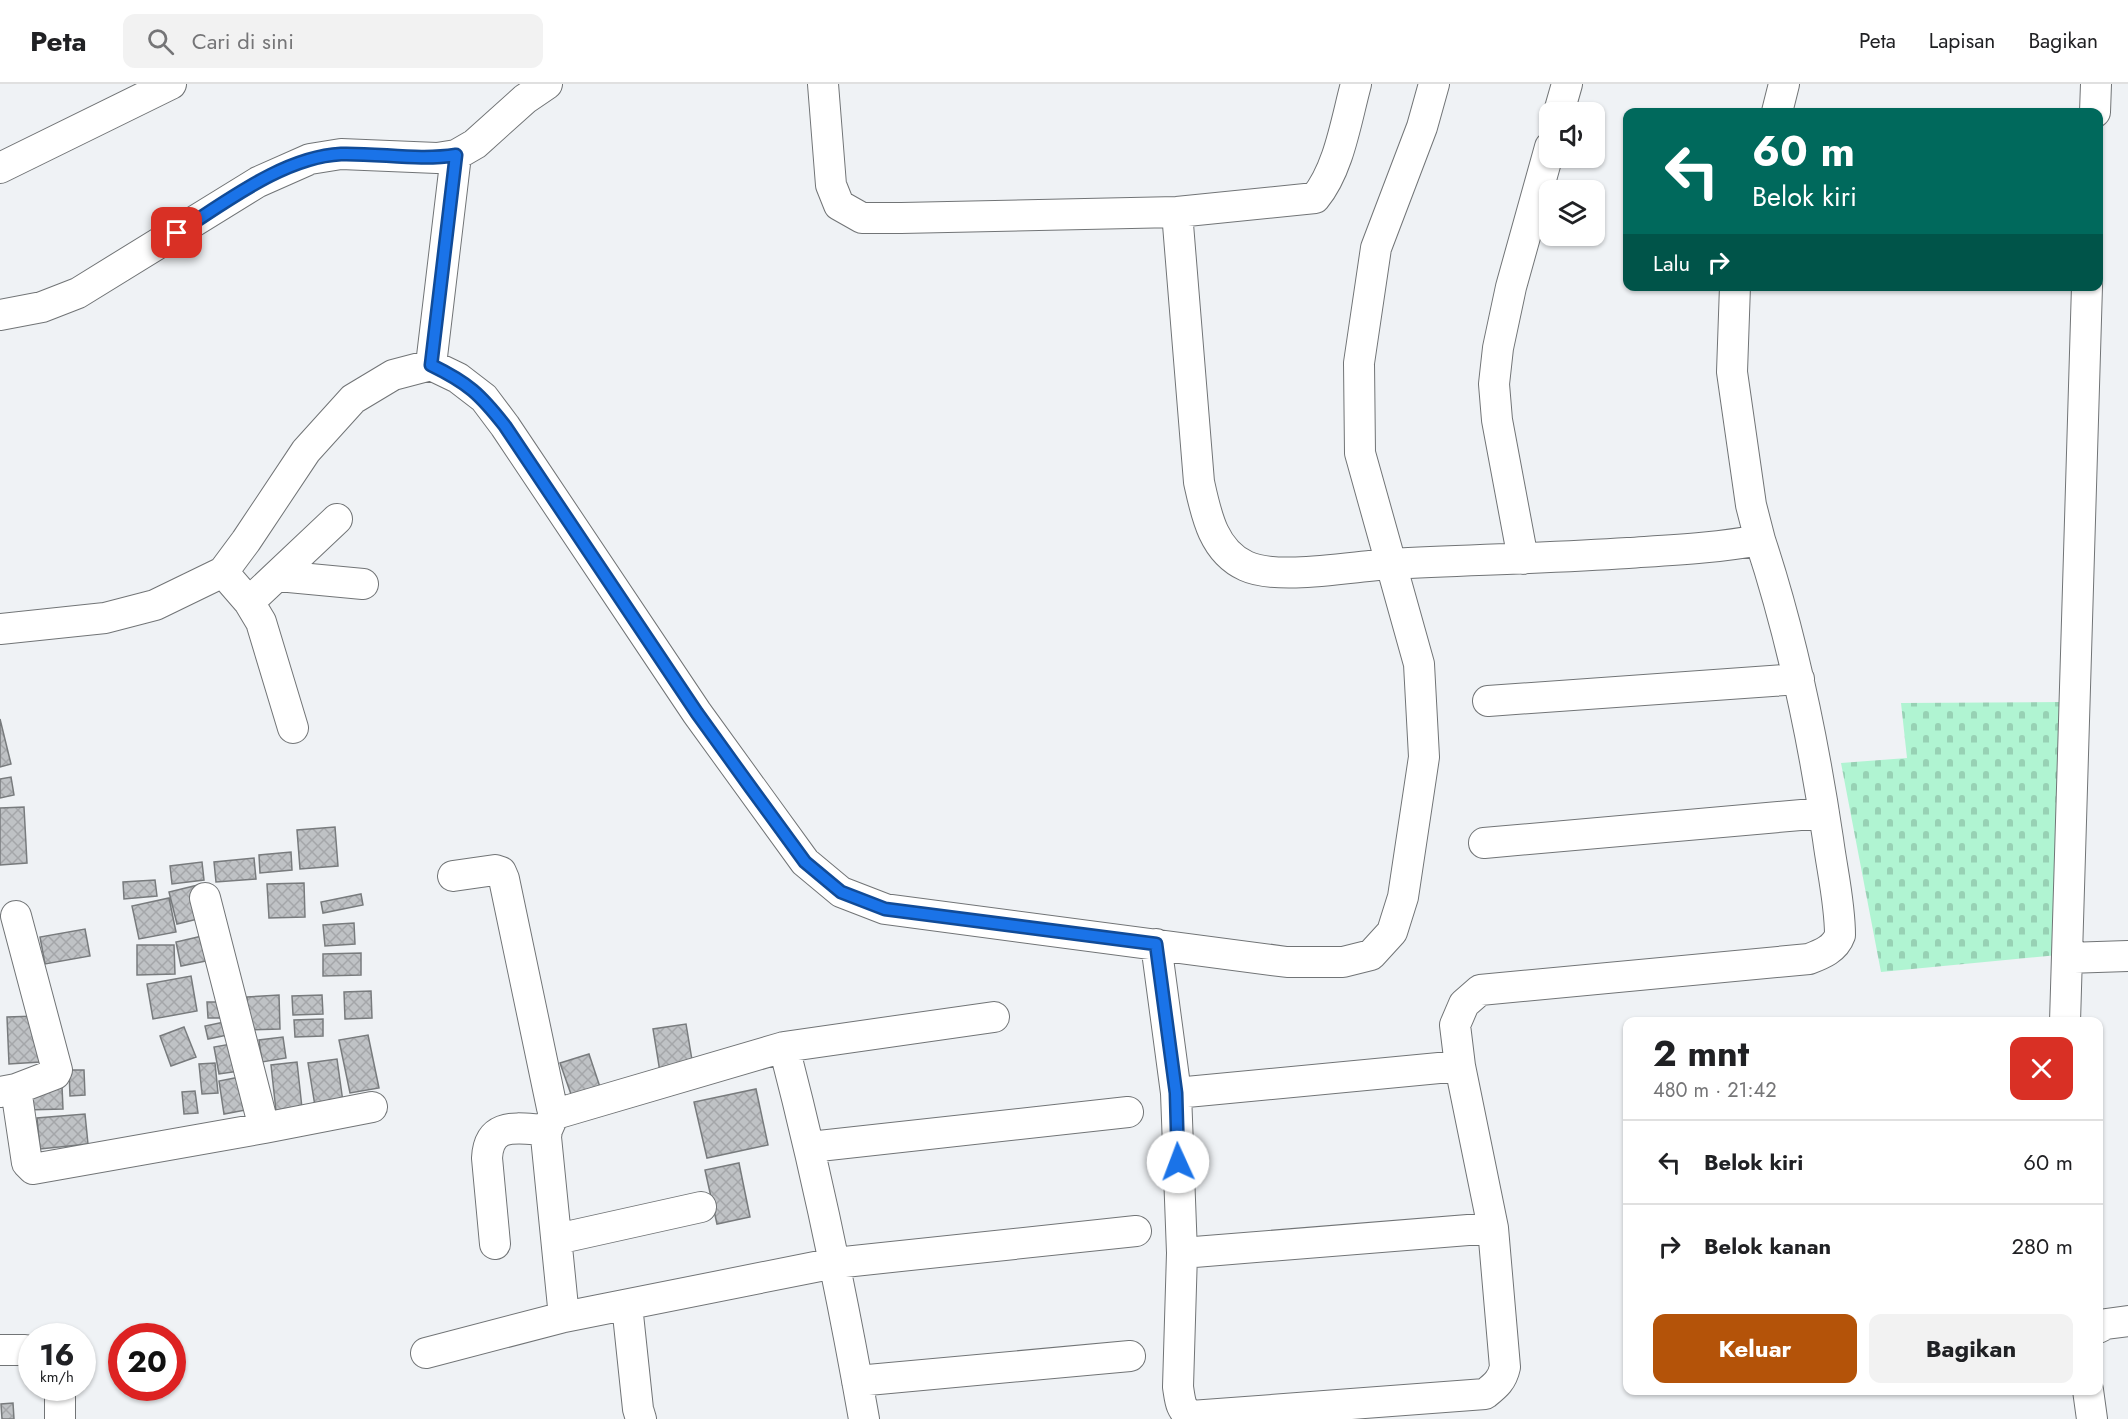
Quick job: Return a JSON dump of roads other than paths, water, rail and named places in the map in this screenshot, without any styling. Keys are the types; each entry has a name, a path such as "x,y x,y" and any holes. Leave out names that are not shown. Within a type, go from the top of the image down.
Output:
{"street":[{"path":"0,168 171,84"},
{"path":"0,315 42,307 78,293 258,182 310,159 340,154 437,158 456,155 476,144 525,99 547,84"},
{"path":"823,84 831,185 839,205 862,218 1177,212 1315,198 1325,185 1333,166 1356,84"},
{"path":"0,629 105,618 155,604 223,572 306,451 353,399 393,375 431,365 458,378 484,398 512,436 697,713 798,853 805,862 841,892 885,909 1287,962 1343,962 1371,955 1392,932 1403,897 1424,757 1419,664 1360,453 1359,363 1376,248 1422,127 1434,84"},
{"path":"1562,102 1567,84"},
{"path":"1778,108 1784,84"},
{"path":"2095,108 2096,84"},
{"path":"431,365 456,155"},
{"path":"1522,560 1497,420 1494,384 1498,348 1511,287 1544,168"},
{"path":"1177,212 1199,482 1207,519 1223,549 1247,566 1282,573 1390,564 1522,560 1695,549 1760,540"},
{"path":"1156,944 1176,1093 1182,1253 1178,1387 1185,1413 1191,1416 1485,1394 1496,1386 1503,1377 1505,1367 1493,1228 1460,1066 1455,1025 1464,1004 1480,990 1809,959 1824,953 1837,943 1840,935 1824,813 1799,679 1780,600 1751,505 1732,372 1735,291"},
{"path":"2065,1017 2087,291"},
{"path":"249,602 337,519"},
{"path":"223,572 249,602 264,632 293,728"},
{"path":"278,576 363,584"},
{"path":"1488,701 1799,679"},
{"path":"1485,843 1824,813"},
{"path":"453,876 495,870 501,872 504,879 551,1121 560,1293 564,1317"},
{"path":"205,898 264,1128"},
{"path":"16,916 57,1070 55,1074 8,1091 27,1163 33,1169 372,1107"},
{"path":"2067,958 2128,956"},
{"path":"495,1244 487,1158 488,1145 499,1132 551,1121 559,1113 784,1047 994,1017"},
{"path":"784,1047 810,1147 835,1263 864,1419"},
{"path":"1176,1093 1460,1066"},
{"path":"810,1147 1128,1112"},
{"path":"557,1239 701,1207"},
{"path":"1182,1253 1493,1228"},
{"path":"426,1353 564,1317 835,1263 1136,1231"},
{"path":"627,1305 641,1419"},
{"path":"2103,1326 2128,1321"},
{"path":"0,1350 18,1350"},
{"path":"857,1381 1130,1356"},
{"path":"2089,1395 2092,1419"},
{"path":"60,1401 60,1419"}]}
